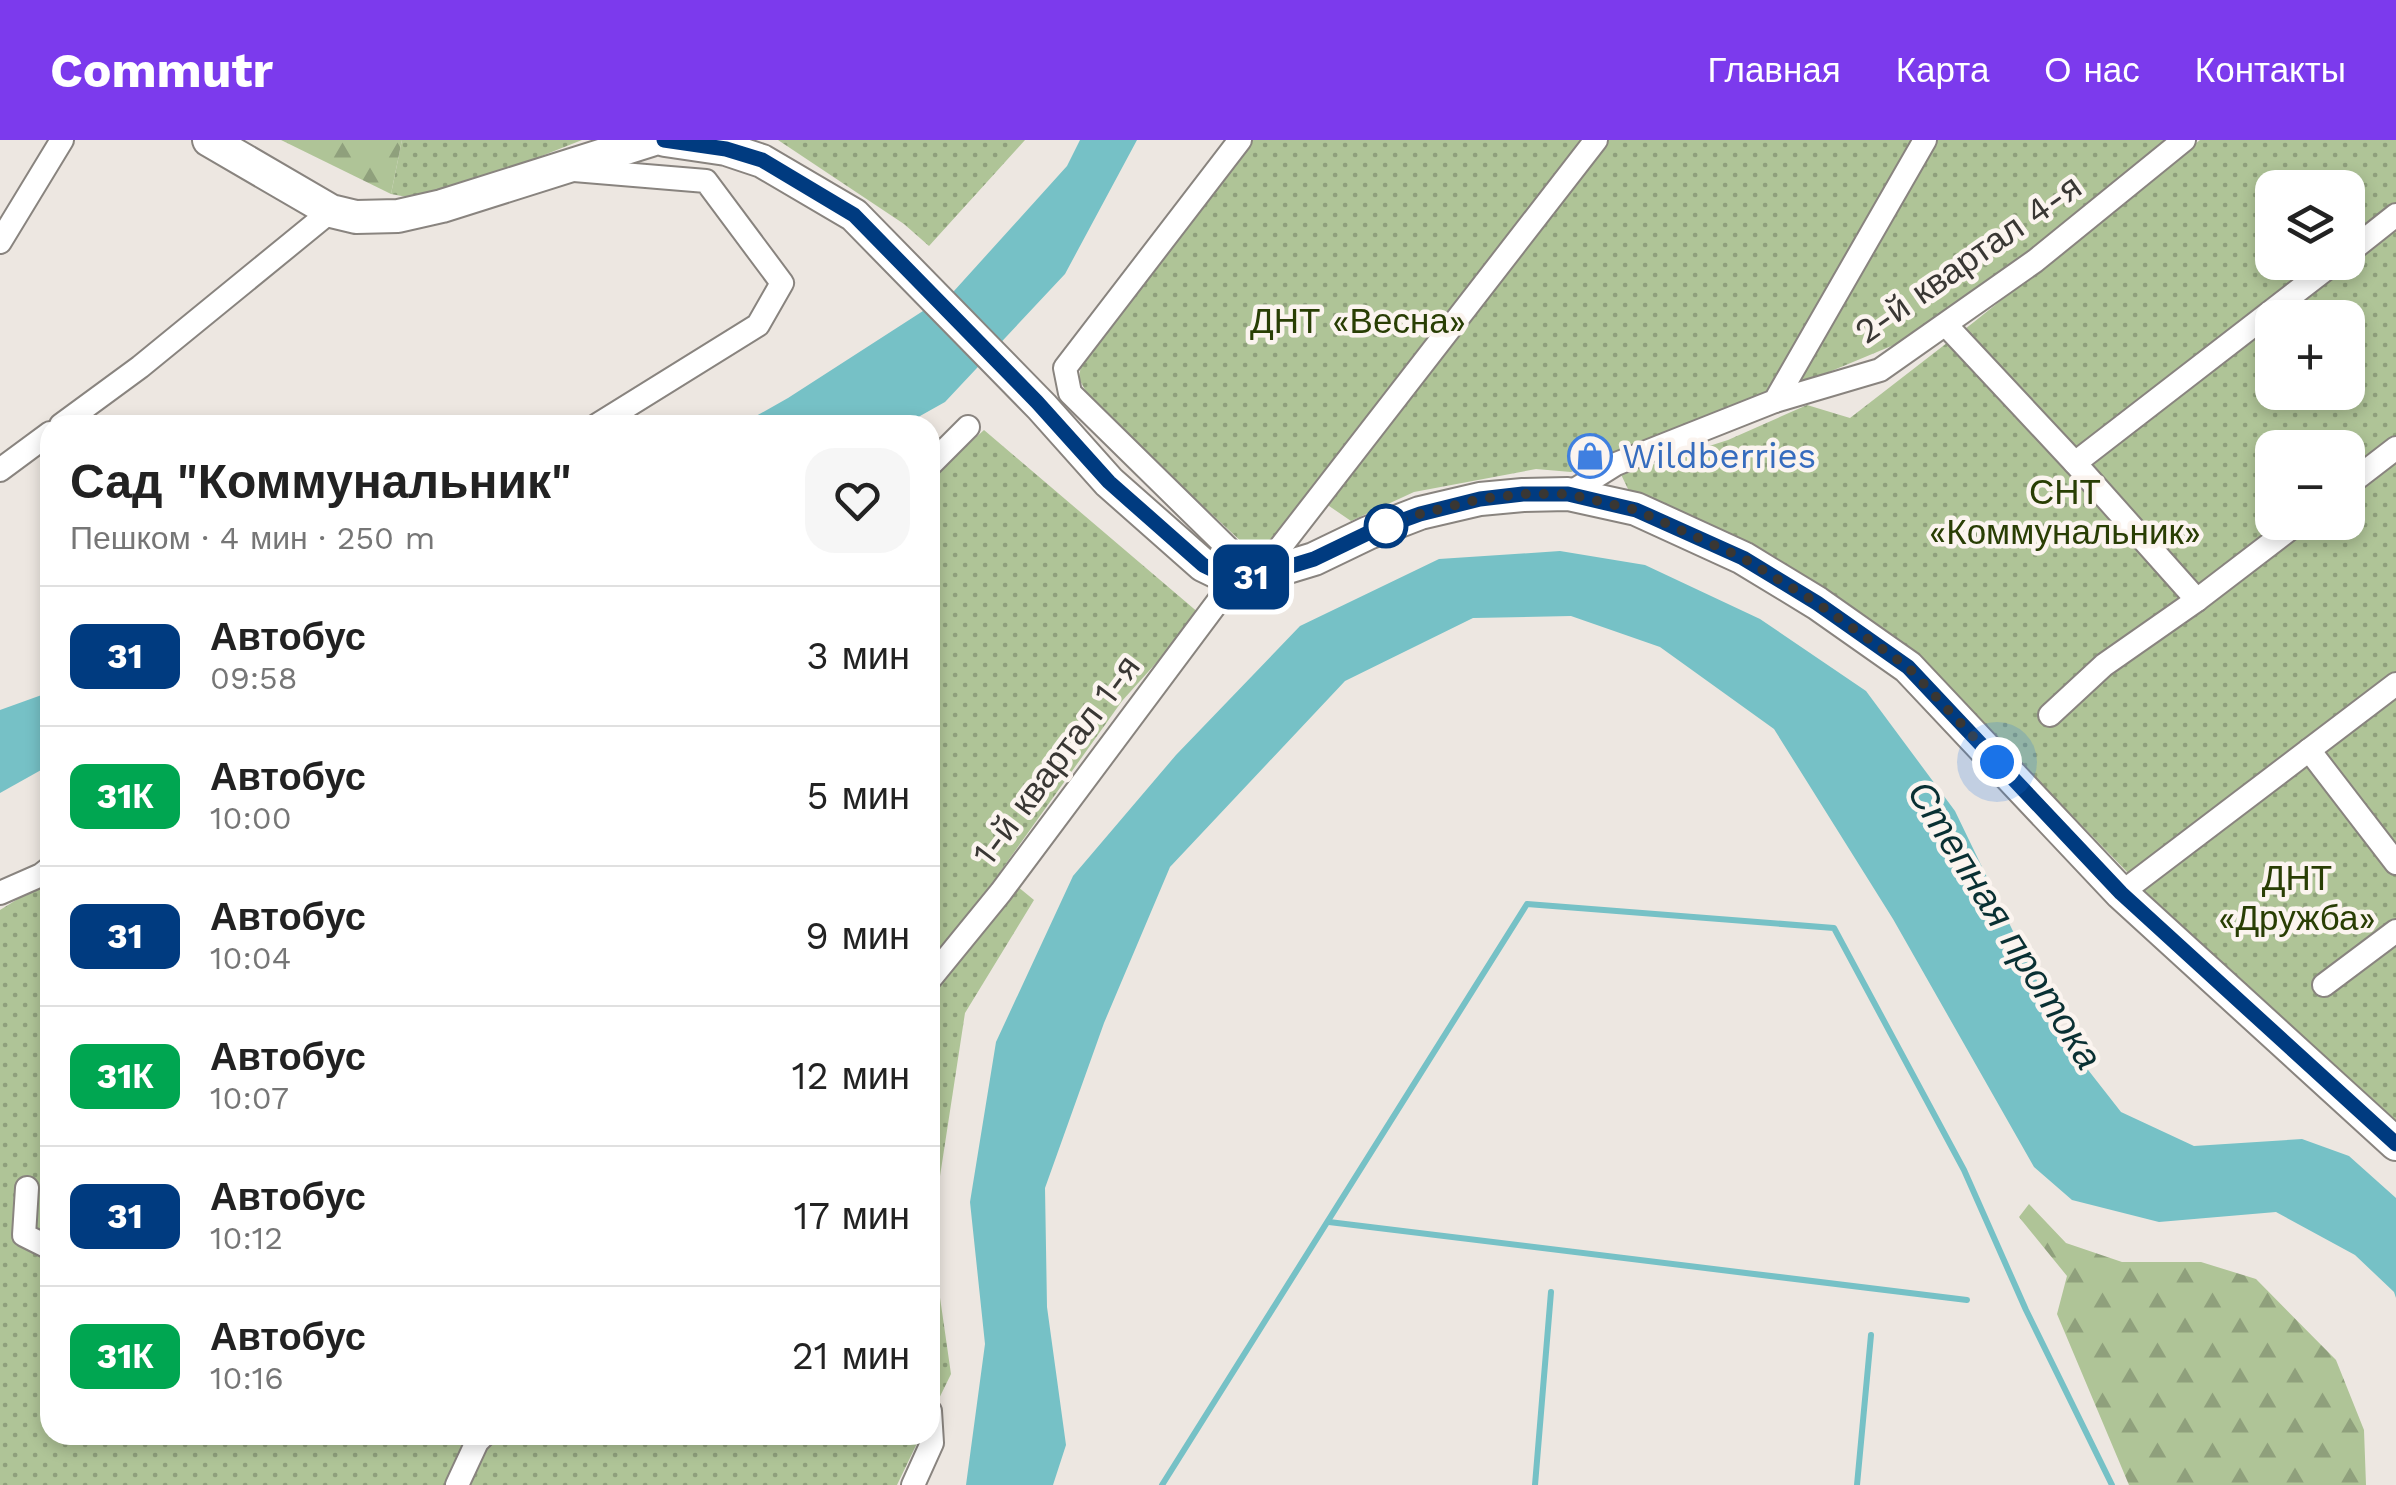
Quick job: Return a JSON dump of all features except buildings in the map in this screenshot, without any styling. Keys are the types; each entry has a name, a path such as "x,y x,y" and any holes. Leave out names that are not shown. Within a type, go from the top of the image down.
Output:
{"street":[{"path":"0,242 62,140"},
{"path":"209,140 330,211 356,217 398,216 442,206 651,140"},
{"path":"665,140 726,149 762,160 854,215 1037,402 1109,482 1203,565 1246,578 1314,559 1420,514 1480,499 1523,494 1568,494 1636,510 1743,558 1817,603 1908,667 2121,893 2396,1144"},
{"path":"1240,140 1065,368 1070,393 1237,558 1246,578"},
{"name":"1-й квартал 1-я","path":"940,968 1596,140"},
{"path":"1775,401 1925,140"},
{"name":"2-й квартал 4-я","path":"1568,494 1616,464 1775,401 1880,370 2035,261 2184,140"},
{"path":"556,169 706,181 782,283 758,326 612,415"},
{"path":"75,415 140,367 330,211"},
{"path":"2365,240 2396,216"},
{"path":"2075,463 2312,280"},
{"path":"1946,325 2198,600"},
{"path":"940,455 968,427"},
{"path":"0,470 40,440"},
{"path":"2365,472 2396,448"},
{"path":"2050,714 2104,666 2276,540"},
{"path":"2121,893 2396,684"},
{"path":"2309,750 2396,863"},
{"path":"0,893 40,876"},
{"path":"2324,985 2396,930"},
{"path":"26,1188 24,1235 40,1243"},
{"path":"456,1485 476,1445"},
{"path":"913,1485 931,1445"}],"green space":[{"path":"281,140 402,140 391,194"},
{"path":"402,140 582,140 428,201 391,194"},
{"path":"778,140 1025,140 929,246 904,224"},
{"name":"ДНТ «Весна»","path":"1252,140 2172,140 2031,255 1901,342 1571,472 1536,469 1414,492 1351,521 1313,495 1277,537 1246,546 1093,404 1079,379 1081,364"},
{"name":"СНТ «Коммунальник»","path":"2200,140 2396,140 2396,672 2130,875 1915,654 1759,554 1628,489 1616,464 1637,469 1728,440 1807,405 1850,418"},
{"path":"984,430 1200,614 1122,701 1000,872 1034,900 965,1013 940,1176 940,470"},
{"name":"ДНТ «Дружба»","path":"2396,696 2396,1124 2141,889"},
{"path":"40,885 40,1445 916,1445 897,1485 0,1485 0,910"},
{"path":"2029,1204 2066,1243 2122,1262 2201,1262 2256,1279 2336,1360 2364,1430 2366,1485 2129,1485 2057,1314 2067,1276 2019,1217"},
{"path":"940,1298 951,1374 940,1397"}],"water":[{"path":"1080,140 1137,140 1065,274 945,402 922,415 758,415 954,291 1067,166"},
{"name":"Степная протока","path":"1560,551 1645,565 1760,619 1866,691 1955,811 2067,1043 2121,1112 2194,1146 2302,1139 2349,1156 2396,1198 2396,1298 2355,1255 2276,1212 2159,1222 2072,1200 2034,1167 1893,919 1774,729 1660,647 1571,616 1473,618 1345,681 1170,867 1104,1023 1045,1188 1047,1307 1066,1445 1053,1485 966,1485 985,1344 970,1202 996,1042 1073,876 1176,755 1300,626 1439,559"},
{"path":"40,696 40,771 0,793 0,710"}],"waterway":[{"path":"1162,1485 1527,904 1834,928 1964,1170 2026,1310 2112,1485"},
{"path":"1329,1222 1967,1300"},
{"path":"1535,1485 1551,1292"},
{"path":"1857,1485 1871,1335"}],"bus line":[{"name":"31","path":"664,140 726,149 762,160 854,215 1037,402 1109,482 1203,565 1234,580 1314,559 1420,514 1480,499 1523,494 1568,494 1636,510 1743,558 1817,603 1908,667 2121,893 2396,1144"}],"place":[{"name":"Wildberries","path":"1590,456"}],"route":[{"path":"1386,526 1480,499 1523,494 1568,494 1636,510 1743,558 1817,603 1908,667 1997,762"}]}
